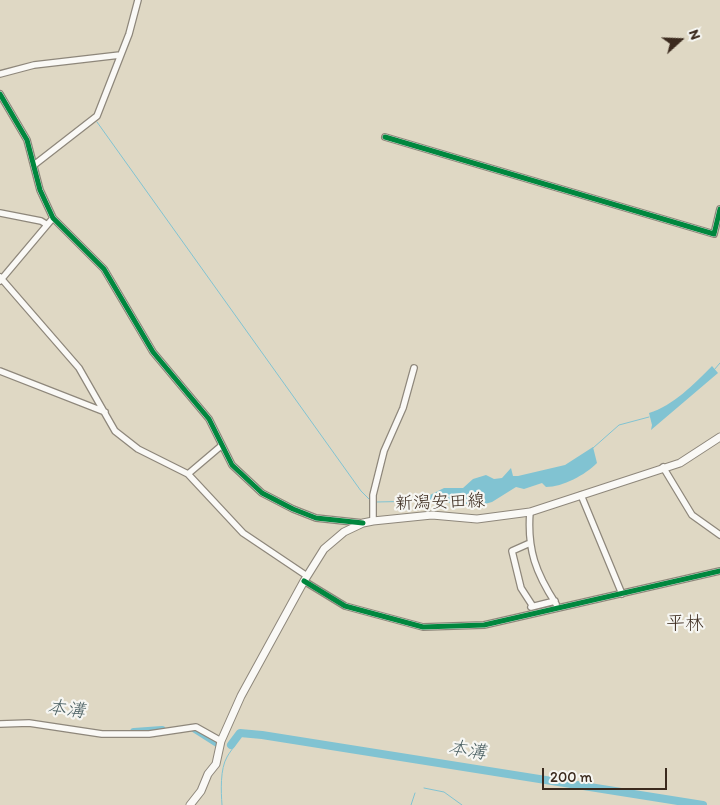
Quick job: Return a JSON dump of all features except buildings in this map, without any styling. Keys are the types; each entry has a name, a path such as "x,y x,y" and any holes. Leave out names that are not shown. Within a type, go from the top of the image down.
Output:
{"main road":[{"name":"新潟安田線","path":"190,805 201,791 208,774 216,764 221,741 241,696 305,578 324,549 344,532 363,522 432,516 476,519 530,512 690,458 720,437"}],"street":[{"path":"34,165 97,116 129,34 138,0"},
{"path":"0,74 34,65 120,56"},
{"path":"0,93 27,140 40,190 53,218 104,269 157,357 209,418 221,446 236,470 270,497 316,518 363,522"},
{"path":"385,137 714,234 720,210"},
{"path":"0,213 41,221 46,224"},
{"path":"53,218 1,279 79,368 104,412 122,438 138,449 188,474 242,533 345,606 423,627 484,625 720,571"},
{"path":"373,521 373,496 384,451 403,408 414,368"},
{"path":"0,370 104,412"},
{"path":"188,474 221,446"},
{"path":"663,467 692,515 720,535"},
{"path":"581,495 622,594"},
{"path":"530,512 528,533 540,578 559,608"},
{"path":"530,543 512,550 520,588 532,605 531,607 555,601"},
{"path":"0,724 29,723 102,734 150,734 196,727 221,741"}],"water":[{"path":"712,366 718,373 651,430 652,425 649,413 675,400"},
{"path":"593,447 597,463 580,476 566,483 546,487 542,483 524,489 516,487 492,502 481,505 423,501 424,498 444,488 463,488 473,479 486,475 494,479 502,478 511,468 513,476 518,476 565,465"}],"waterway":[{"path":"97,122 361,491 370,500"},
{"path":"714,370 720,363"},
{"path":"593,448 619,425 649,417"},
{"path":"376,502 424,501"},
{"name":"本溝","path":"195,729 217,743"},
{"name":"本溝","path":"134,732 162,730"},
{"path":"222,805 223,768 240,733"},
{"name":"本溝","path":"231,745 240,733 262,735 703,805"},
{"path":"424,788 444,792 462,805"},
{"path":"411,805 415,793"}],"cycle path":[{"path":"0,94 27,140 40,190 53,218 104,269 153,352 209,419 232,465 262,493 293,509 316,518 363,523"},
{"path":"385,137 714,234 720,209"},
{"path":"304,581 345,606 423,627 484,625 720,571"}],"district":[{"name":"平林","path":"685,624"}]}
